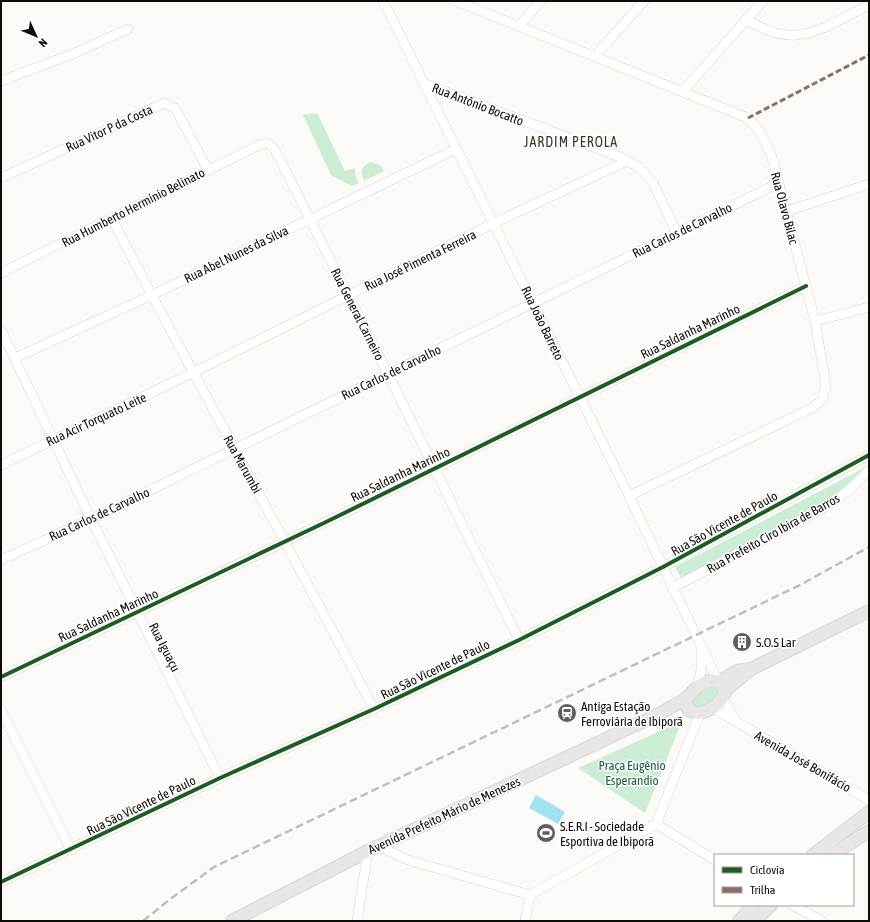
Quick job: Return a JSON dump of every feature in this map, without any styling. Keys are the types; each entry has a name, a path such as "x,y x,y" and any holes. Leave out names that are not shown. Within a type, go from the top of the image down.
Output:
{"main road":[{"path":"721,688 707,681 697,689 692,707 712,708 721,688 751,669 869,611"},
{"name":"Avenida Prefeito Mário de Menezes","path":"233,921 373,849 659,714 692,707"},
{"path":"820,853 869,812"},
{"path":"833,854 869,830"},
{"path":"739,921 753,906"},
{"path":"755,921 770,906"}],"street":[{"name":"Rua João Barreto","path":"383,1 629,496 738,723"},
{"name":"Rua Olavo Bilac","path":"456,1 748,118 760,132 771,154 815,321 826,385 822,400 812,408 629,496"},
{"path":"519,26 541,1"},
{"path":"595,56 644,1"},
{"path":"683,91 763,1"},
{"path":"746,19 773,34 793,36 812,32 869,5"},
{"path":"1,84 128,29"},
{"name":"Rua Antônio Bocatto","path":"423,83 627,161 640,168 653,183 677,233"},
{"name":"Rua Vitor P da Costa","path":"1,178 164,103 175,108 208,170"},
{"name":"Rua Humberto Hermínio Belinato","path":"1,273 208,170 266,143"},
{"name":"Rua General Carneiro","path":"266,143 275,150 435,468 519,640"},
{"name":"Rua Abel Nunes da Silva","path":"15,358 152,295 456,149"},
{"name":"Rua José Pimenta Ferreira","path":"192,373 494,223 627,161"},
{"name":"Rua Carlos de Carvalho","path":"1,560 91,519 779,183"},
{"path":"787,211 869,184"},
{"name":"Rua Marumbi","path":"112,219 192,373 286,541 374,709"},
{"name":"Rua Saldanha Marinho","path":"1,677 286,541 806,286"},
{"path":"815,321 869,307"},
{"name":"Rua Iguaçu","path":"1,330 91,519 220,778"},
{"name":"Rua Acir Torquato Leite","path":"1,465 192,373"},
{"name":"Rua São Vicente de Paulo","path":"1,882 220,778 374,709 519,640 663,567 869,455"},
{"name":"Rua Prefeito Ciro Ibira de Barros","path":"672,588 824,508 849,490 869,470"},
{"path":"697,689 701,670 701,646"},
{"path":"357,921 373,849 530,895 656,824 692,707"},
{"name":"Avenida José Bonifácio","path":"712,708 869,800"},
{"path":"1,710 70,850"},
{"path":"656,824 714,859"},
{"path":"525,921 530,895"},
{"path":"794,906 822,921"}],"green space":[{"path":"317,113 345,171 355,168 355,175 359,183 352,186 331,175 303,115"},
{"path":"371,162 380,165 384,171 364,181 362,178 362,169 365,165"},
{"path":"864,468 865,469 856,480 817,508 682,580 675,567"},
{"path":"711,686 715,686 719,693 706,708 699,708 695,706 692,700 699,692"},
{"name":"Praça Eugênio Esperandio","path":"682,721 645,813 578,768"}],"water":[{"path":"536,795 565,812 558,824 529,808"}],"railway":[{"path":"143,921 214,867 800,585 869,547"}],"marked path":[{"path":"748,118 869,55"}],"cycle path":[{"path":"1,677 326,522 806,286"},
{"path":"1,882 220,778 374,709 519,640 663,567 869,455"}],"place":[{"name":"S.O.S Lar","path":"742,642"},
{"name":"Antiga Estação Ferroviária de Ibiporã","path":"567,713"},
{"name":"S.E.R.I - Sociedade Esportiva de Ibiporã","path":"546,833"}],"district":[{"name":"JARDIM PEROLA","path":"571,142"}]}
